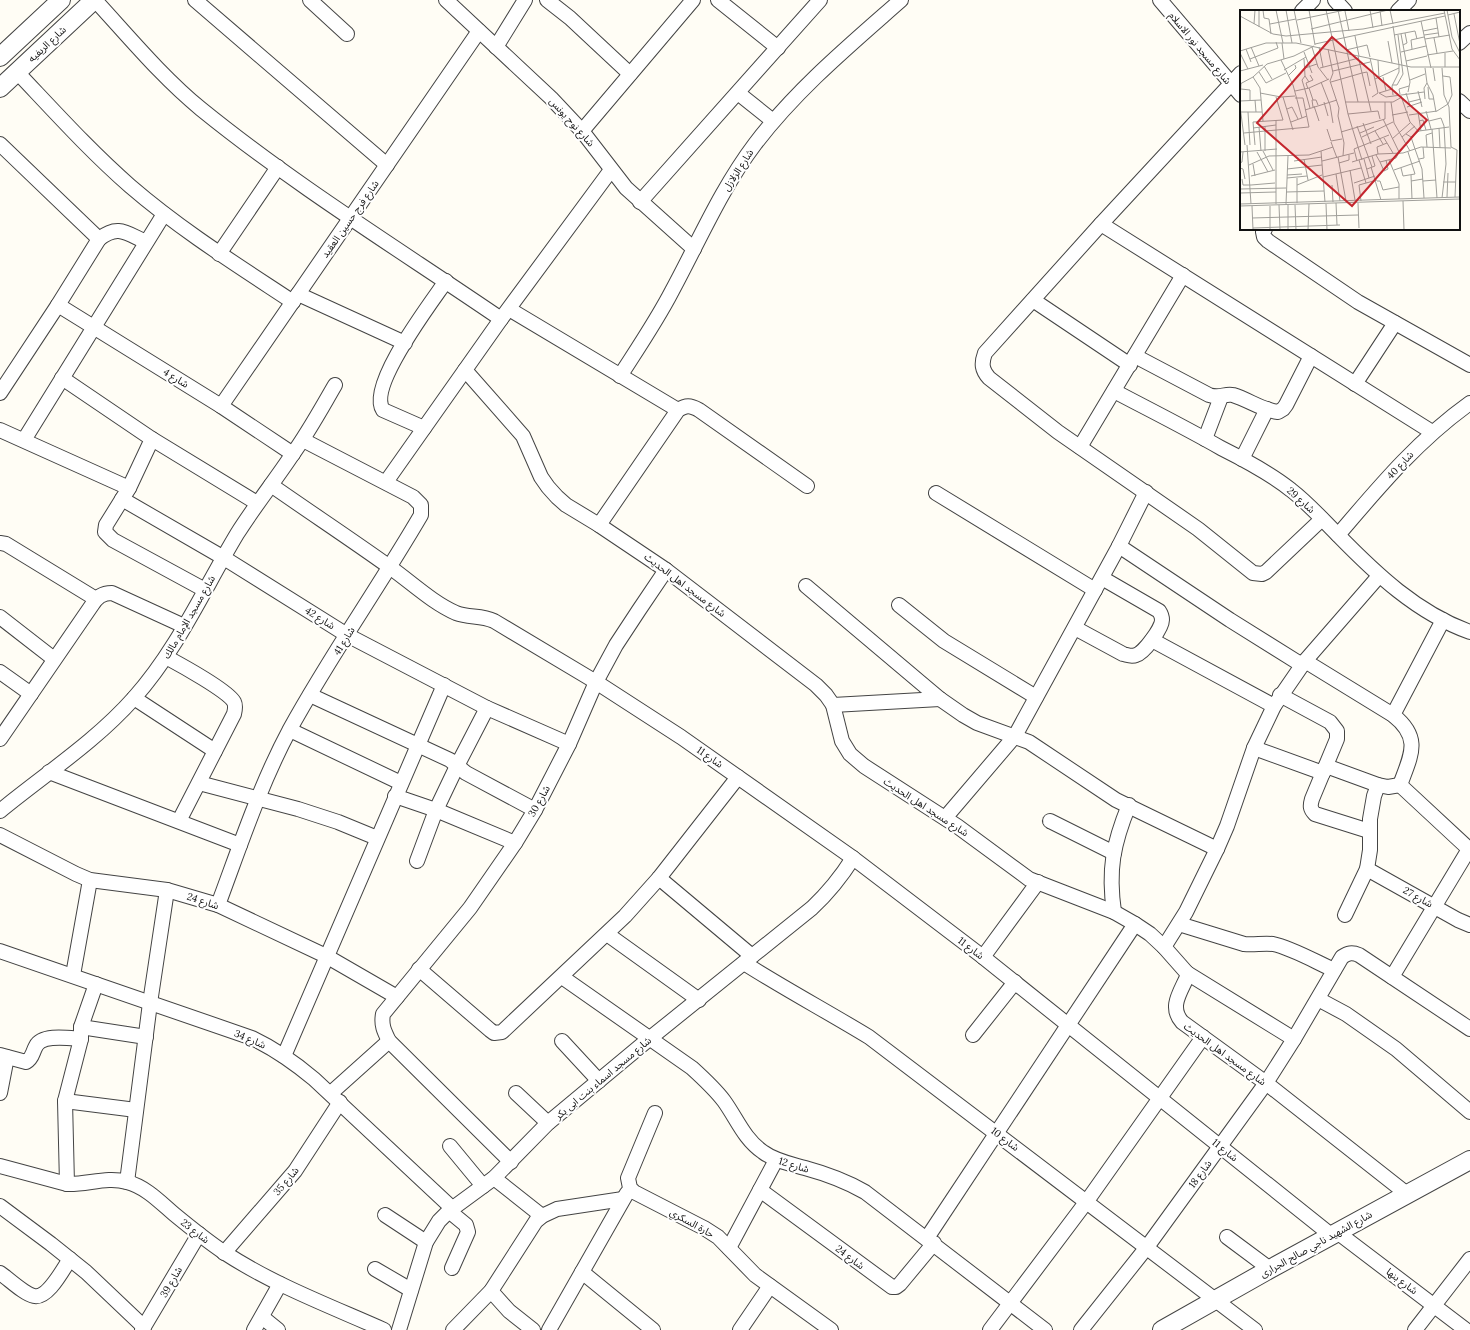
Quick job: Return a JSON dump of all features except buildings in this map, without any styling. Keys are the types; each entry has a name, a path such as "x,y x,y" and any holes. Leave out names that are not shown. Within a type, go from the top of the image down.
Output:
{"street":[{"path":"0,57 61,0"},
{"path":"95,0 200,108 301,185 446,281 620,376 678,410"},
{"name":"شارع الريفيه","path":"0,88 95,0"},
{"path":"195,0 387,165"},
{"path":"310,0 347,34"},
{"name":"شارع نوح يونس","path":"446,0 551,98 582,131 611,170 640,202 694,249"},
{"path":"496,47 525,0"},
{"path":"547,0 570,18 630,74"},
{"path":"582,131 693,0"},
{"path":"718,0 778,48"},
{"path":"640,202 820,0"},
{"name":"شارع الزلازل","path":"620,376 671,292 707,222 733,176 754,145 773,121 814,77 901,0"},
{"name":"شارع مسجد نور الاسلام","path":"1160,0 1240,93"},
{"path":"1303,10 1313,0"},
{"path":"1335,0 1345,10"},
{"path":"1399,10 1408,0"},
{"name":"شارع فرج حسين العقيد","path":"221,406 479,31"},
{"path":"1460,42 1470,33"},
{"path":"17,72 93,151 130,186 164,214 219,254 296,298 405,343"},
{"path":"1240,74 1101,224 985,353 982,361 984,372 989,378 1080,447 1198,529 1253,573 1257,574 1266,572 1322,519"},
{"path":"738,93 773,121"},
{"path":"1460,102 1470,111"},
{"path":"0,144 99,239"},
{"path":"219,254 278,167"},
{"path":"386,482 505,314 611,170"},
{"path":"24,440 164,214"},
{"path":"1101,224 1432,432"},
{"path":"1264,230 1263,232 1264,237 1268,241 1340,290 1470,365"},
{"path":"0,393 58,305 99,239 112,231 119,231 146,242"},
{"path":"1080,447 1183,275"},
{"path":"424,428 388,413 381,406 380,401 384,381 389,370 446,281"},
{"path":"1033,300 1132,360 1209,395 1215,397 1232,395 1278,412 1282,409 1311,356"},
{"name":"شارع 4","path":"58,305 221,406 293,454"},
{"path":"1355,384 1395,323"},
{"name":"شارع مسجد اهل الحديث","path":"465,370 523,436 541,477 548,487 566,505 599,525 666,570 816,685 833,705 842,741 850,754 869,770 945,818 1029,879 1114,912 1150,934 1164,947 1187,974 1175,1012 1182,1022 1266,1083 1408,1194"},
{"path":"62,378 152,439 257,503"},
{"name":"شارع مسجد الإمام مالك","path":"0,810 101,730 134,698 166,656 257,503 303,440 335,385"},
{"name":"شارع 29","path":"1114,391 1276,478 1292,490 1379,576 1399,592 1420,607 1443,620 1470,632"},
{"path":"1204,438 1221,397"},
{"name":"شارع 40","path":"1338,535 1391,473 1432,432 1470,403"},
{"path":"599,525 678,410 685,406 691,406 699,410 807,486"},
{"path":"1242,459 1267,409"},
{"name":"شارع 42","path":"0,430 24,440 125,493 224,558 347,635 487,708 569,744"},
{"path":"152,439 125,493 106,525 105,532 109,537 205,590"},
{"name":"شارع 41","path":"218,905 257,798 290,730 310,695 422,515 421,505 413,497 303,440"},
{"name":"شارع 11","path":"271,485 449,609 467,616 486,617 596,682 681,737 853,858 1015,982 1220,1146 1334,1234"},
{"path":"945,818 1015,736 1102,578 1146,492"},
{"path":"936,493 1095,590"},
{"path":"0,543 6,544 96,599"},
{"path":"1119,546 1230,620 1393,715 1403,724 1409,733 1412,743 1411,753 1400,785"},
{"name":"شارع 30","path":"389,1041 381,1024 383,1014 470,908 515,843 535,810 569,744 596,682 616,645 666,570"},
{"path":"1164,947 1179,924 1217,848 1232,813 1254,748 1277,700 1304,663 1379,576"},
{"path":"1075,628 1123,654 1130,656 1141,653 1152,640 1162,622 1159,611 1102,578"},
{"path":"806,586 940,699 963,715 994,730 1029,742 1102,791 1129,806 1217,848"},
{"path":"0,739 96,599 106,593 112,593 184,626"},
{"path":"899,605 944,641 1036,697"},
{"path":"0,617 54,659"},
{"path":"1393,715 1443,620"},
{"path":"1152,640 1277,700 1330,722 1337,731 1337,739 1310,805 1311,810 1315,814 1369,831"},
{"path":"166,656 225,692 234,702 235,707 234,714 179,821"},
{"path":"0,672 31,694"},
{"path":"284,1056 444,685"},
{"path":"310,695 450,760 466,773 535,810"},
{"path":"134,698 215,751"},
{"path":"833,705 940,699"},
{"path":"417,861 436,810 487,708"},
{"path":"290,730 401,783"},
{"path":"1254,748 1378,786 1388,787 1400,785"},
{"path":"49,772 240,845"},
{"path":"419,969 490,1030 498,1033 506,1030 607,934 659,878 738,777"},
{"path":"199,783 325,818 377,838"},
{"path":"1400,785 1470,849 1392,977 1470,1029"},
{"path":"1345,915 1367,869 1370,850 1369,831 1371,808 1378,786"},
{"path":"395,796 436,810 515,843"},
{"path":"1114,912 1111,890 1114,853 1120,829 1129,806"},
{"path":"1050,821 1114,853"},
{"name":"شارع 24","path":"0,835 90,880 167,890 218,905 326,956 396,997"},
{"name":"شارع مسجد اسماء بنت ابى بكر","path":"399,1330 426,1242 439,1221 450,1210 494,1178 548,1124 649,1039 812,908 828,893 842,876 853,858"},
{"name":"شارع 27","path":"1367,869 1470,925"},
{"name":"شارع 10","path":"659,878 774,982 870,1037 1147,1247 1216,1300 1249,1328"},
{"path":"73,975 90,880"},
{"path":"983,957 1038,882"},
{"path":"127,1182 150,1003 167,890"},
{"path":"931,1241 997,1133 1135,924"},
{"path":"1179,924 1244,944 1272,944 1334,970"},
{"path":"607,934 698,1000"},
{"name":"شارع 34","path":"0,951 252,1038 299,1066 335,1098 466,1225 468,1232 452,1268"},
{"name":"شارع 18","path":"1081,1330 1147,1247 1266,1083 1294,1039 1342,957 1347,953 1354,953 1392,977"},
{"path":"1187,974 1294,1039"},
{"name":"شارع 12","path":"562,977 692,1068 724,1101 745,1135 764,1153 776,1160 828,1175 854,1185 877,1200 1045,1330"},
{"path":"973,1036 1015,982"},
{"path":"67,1184 65,1101 81,1033 96,984"},
{"path":"1318,999 1346,1014 1396,1049 1470,1112"},
{"path":"0,1093 4,1056 26,1062 31,1060 36,1046 46,1038 81,1033 146,1037"},
{"path":"990,1330 1087,1201 1203,1037"},
{"path":"389,1041 511,1162"},
{"name":"شارع 35","path":"224,1253 295,1171 335,1098 389,1041"},
{"path":"562,1041 599,1081"},
{"path":"516,1093 548,1124"},
{"path":"65,1101 136,1110"},
{"path":"549,1330 627,1194 628,1178 655,1113"},
{"path":"450,1146 483,1186"},
{"path":"729,1248 776,1160"},
{"name":"شارع الشهيد ناجي صالح الجرارى","path":"1162,1330 1270,1269 1470,1160"},
{"name":"شارع 23","path":"0,1166 67,1184 109,1180 127,1182 139,1187 224,1253 252,1270 384,1330"},
{"path":"494,1178 542,1216"},
{"name":"شارع 24","path":"760,1190 892,1287 896,1287 900,1284 931,1241"},
{"name":"حارة السكري","path":"627,1194 634,1192 704,1228 718,1237 751,1270 770,1286 831,1330"},
{"path":"453,1330 491,1291 536,1222 542,1216 557,1209 627,1194"},
{"path":"0,1206 86,1272 143,1329"},
{"path":"385,1215 426,1242"},
{"name":"شارع 39","path":"143,1329 199,1234"},
{"name":"شارع بنها","path":"1334,1234 1466,1330"},
{"path":"1227,1237 1270,1269"},
{"path":"0,1273 27,1293 33,1296 39,1296 43,1295 48,1290 70,1259"},
{"path":"1416,1330 1470,1259"},
{"path":"375,1269 411,1290"},
{"path":"582,1272 653,1330"},
{"path":"254,1330 280,1284"},
{"path":"744,1328 770,1286"},
{"path":"491,1291 509,1311 533,1330"},
{"path":"262,1317 278,1330"}]}
